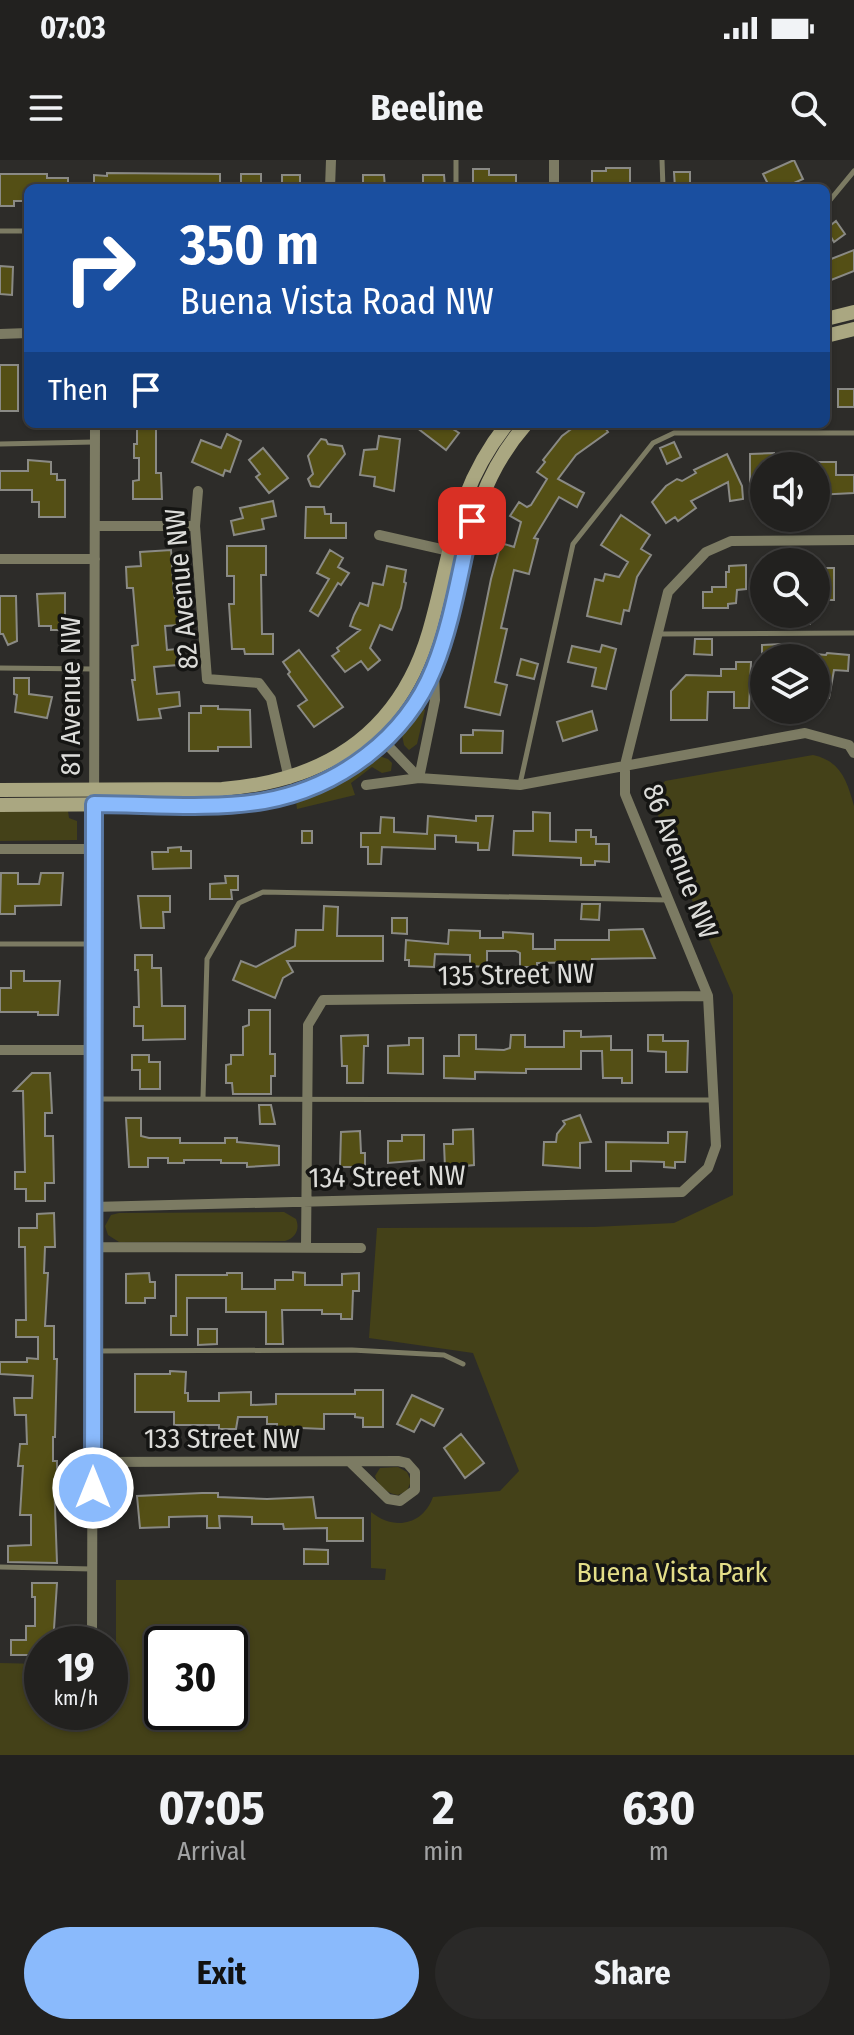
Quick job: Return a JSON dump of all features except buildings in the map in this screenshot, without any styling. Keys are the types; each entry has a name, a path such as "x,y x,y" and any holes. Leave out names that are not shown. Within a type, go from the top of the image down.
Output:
{"street":[{"path":"330,184 331,160"},
{"path":"554,160 554,184"},
{"path":"830,318 854,312"},
{"path":"830,335 854,329"},
{"path":"0,334 24,333"},
{"name":"81 Avenue NW","path":"92,1626 95,428"},
{"path":"0,805 258,786 289,779 333,759 372,729 404,689 420,659 467,488 486,450 504,428"},
{"path":"0,790 243,804 285,797 340,774 382,742 408,713 434,669 448,626 472,521 489,477 523,428"},
{"name":"82 Avenue NW","path":"198,491 195,526 207,679 259,683 271,699 289,779"},
{"path":"95,526 195,526"},
{"path":"379,535 464,554"},
{"name":"86 Avenue NW","path":"682,1192 708,1168 716,1146 708,996 625,794 625,765 668,592 706,552 731,541 854,540"},
{"path":"0,559 95,559"},
{"path":"419,778 435,700 434,669"},
{"path":"372,729 419,778"},
{"path":"366,785 419,778 520,785 805,733 849,745 854,753"},
{"path":"0,849 94,849"},
{"name":"135 Street NW","path":"307,1099 308,1025 323,1000 708,996"},
{"path":"0,1050 94,1050"},
{"path":"306,1247 307,1099"},
{"name":"134 Street NW","path":"93,1207 682,1192"},
{"path":"93,1247 361,1248"},
{"name":"133 Street NW","path":"94,1462 407,1463 415,1472 415,1490 400,1501 388,1499 351,1463"}],"lane":[{"path":"456,160 456,184"},
{"path":"662,160 663,184"},
{"path":"830,200 854,171"},
{"path":"0,231 24,231"},
{"path":"520,785 573,544 653,443 674,433 854,433"},
{"path":"0,444 95,442"},
{"path":"658,634 854,633"},
{"path":"0,668 94,669"},
{"path":"203,1098 207,959 239,903 263,892 669,900"},
{"path":"0,944 94,944"},
{"path":"94,1099 715,1100"},
{"path":"93,1351 352,1350 444,1355 463,1364"},
{"path":"0,1567 93,1569"}],"green space":[{"path":"421,706 425,710 417,744 409,750 404,745 402,735"},
{"name":"Buena Vista Park","path":"813,755 830,762 841,773 854,806 854,1755 0,1755 0,1663 24,1664 24,1730 128,1730 128,1626 116,1626 116,1580 385,1580 386,1569 371,1568 371,1512 389,1522 407,1522 422,1514 433,1497 500,1491 519,1471 473,1353 369,1338 377,1228 594,1227 674,1223 733,1195 733,995 661,828 654,795 665,781"},
{"path":"379,756 392,763 391,771 382,773 372,767 351,783 355,795 297,809 296,801 339,781"},
{"path":"68,811 69,818 77,821 77,840 0,841 0,812"},
{"path":"284,1212 296,1219 298,1226 296,1233 285,1241 119,1242 108,1235 105,1226 111,1215 119,1213"},
{"path":"398,1467 407,1472 411,1481 407,1491 398,1495 390,1493 375,1476 380,1468"}],"route":[{"path":"93,1488 94,804 243,804 264,801 285,797 324,782 369,754 408,713 434,669 448,626 472,521"}]}
